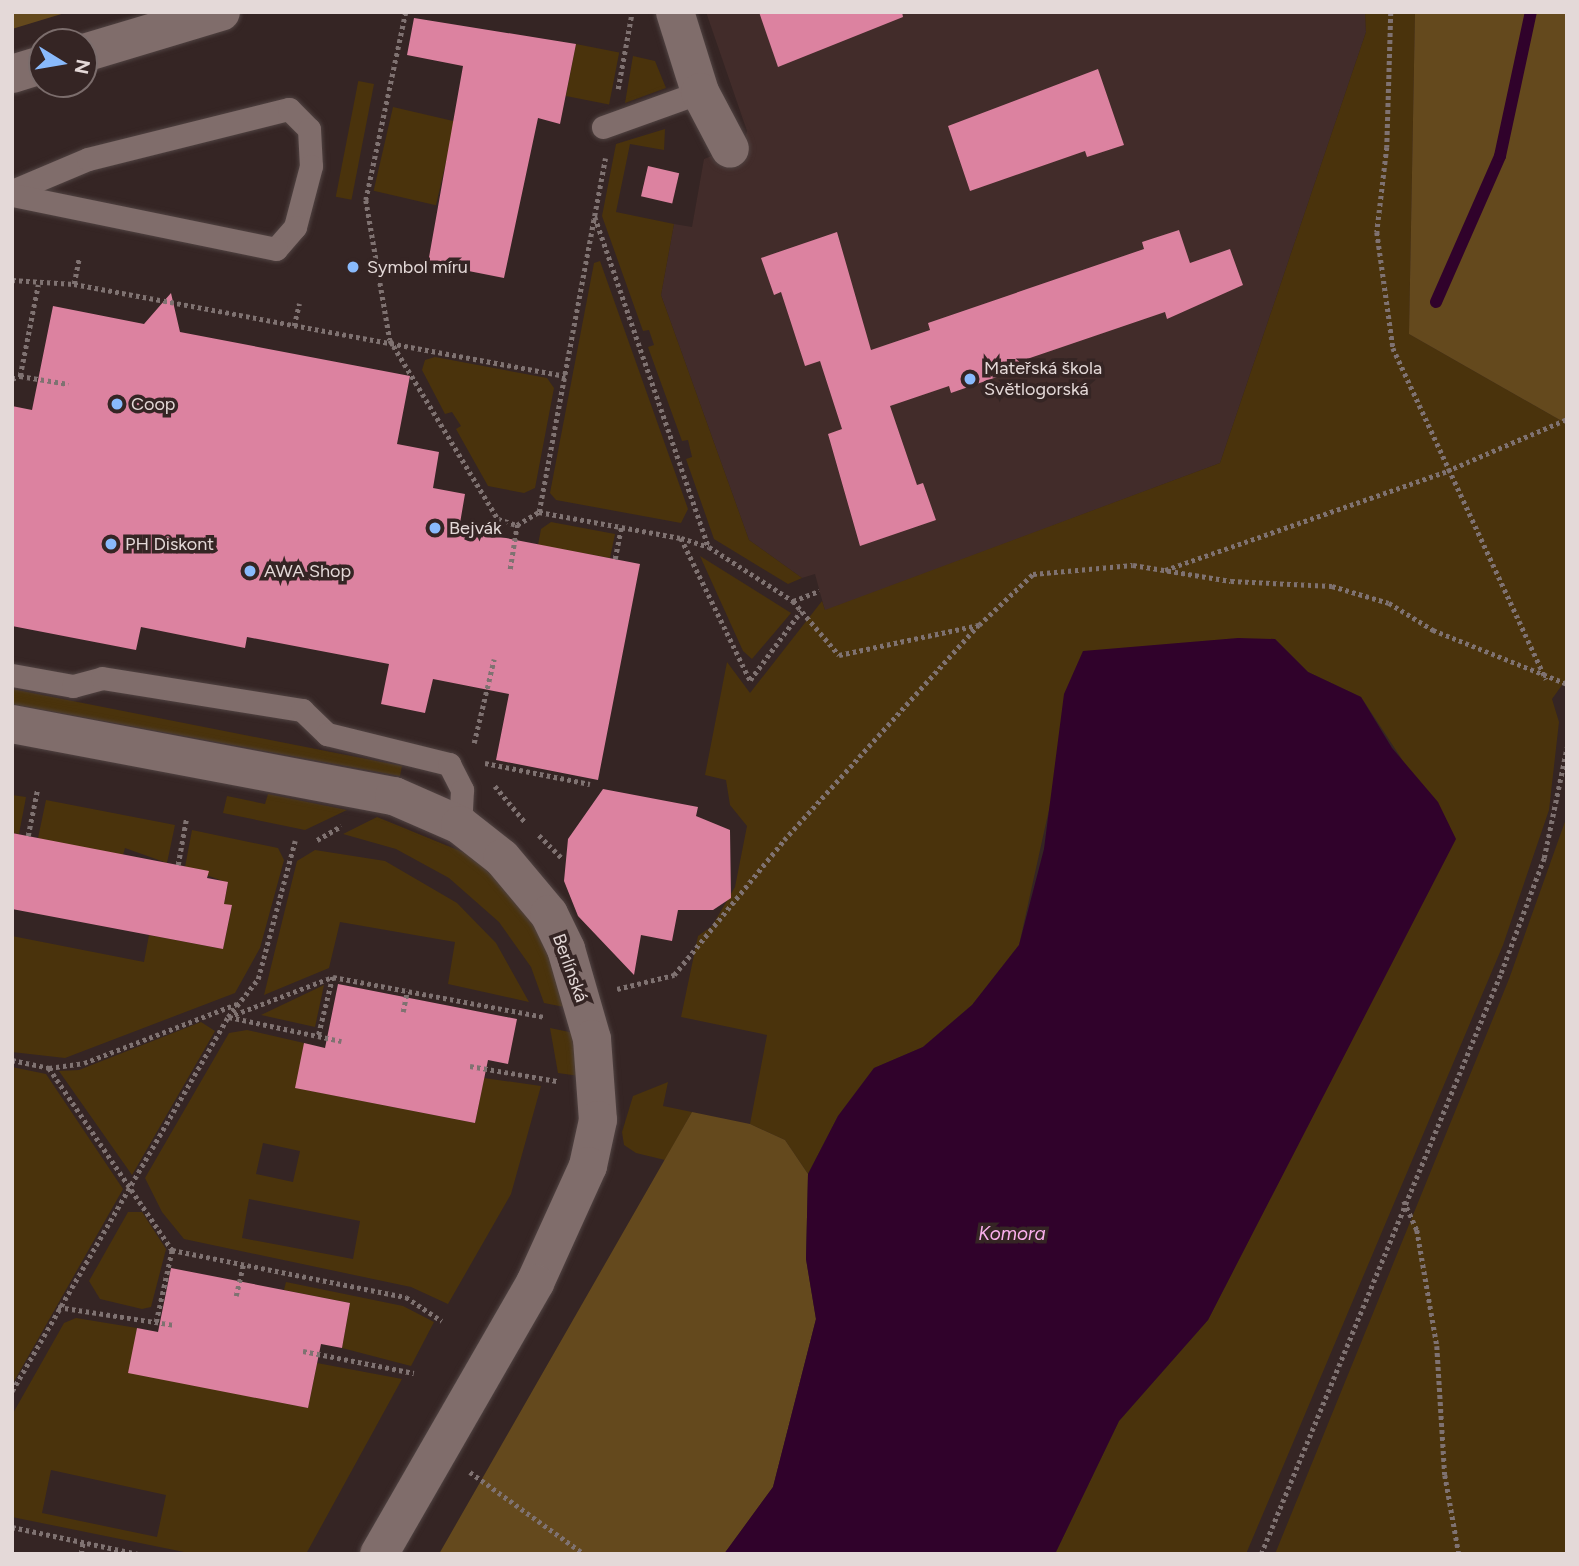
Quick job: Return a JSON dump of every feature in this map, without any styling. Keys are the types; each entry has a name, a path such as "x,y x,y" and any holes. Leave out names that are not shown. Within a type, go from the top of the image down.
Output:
{"street":[{"path":"675,12 700,92 730,149"},
{"path":"98,48 219,13"},
{"name":"Berlínská","path":"12,724 394,796 460,825 502,858 549,914 585,1010 598,1120 568,1221 379,1554"}],"lane":[{"path":"606,135 700,92"},
{"path":"289,109 309,129 312,166 295,227 276,249 12,193 88,159 289,109"},
{"path":"12,675 73,687 102,678 302,710 327,734 449,764 462,790 460,825"}],"path":[{"path":"405,12 366,200 390,340 498,519 517,525 540,512 681,538 709,547 793,601 839,655 979,625"},
{"path":"615,104 632,12"},
{"path":"1391,12 1379,270 1393,348 1447,471 1547,680"},
{"path":"540,512 595,216 606,135"},
{"path":"595,216 709,547"},
{"path":"74,284 79,260"},
{"path":"12,281 38,285 74,284 294,326 390,340 565,376"},
{"path":"20,376 38,285"},
{"path":"294,326 299,303"},
{"path":"12,379 20,376 68,384"},
{"path":"1164,570 1447,471 1567,419"},
{"path":"510,569 517,525"},
{"path":"615,559 621,527"},
{"path":"681,538 750,680 801,611"},
{"path":"228,1017 332,977 407,991 585,1010 674,975 784,839 979,625 1033,574 1133,565 1332,586 1389,603 1547,680 1567,684"},
{"path":"793,601 819,591"},
{"path":"449,764 471,751 494,659"},
{"path":"1261,1554 1544,858 1567,747"},
{"path":"479,762 590,783"},
{"path":"28,836 37,790"},
{"path":"177,865 186,820"},
{"path":"12,1391 58,1307 133,1186 228,1017 258,979 295,842"},
{"path":"318,1038 332,977"},
{"path":"403,1012 407,991"},
{"path":"12,1060 49,1068 84,1063 238,1004"},
{"path":"228,1017 341,1041"},
{"path":"471,1066 596,1087"},
{"path":"49,1068 133,1186 172,1250 156,1322"},
{"path":"1404,1200 1417,1230 1437,1346 1445,1475 1459,1554"},
{"path":"172,1250 406,1297 442,1321"},
{"path":"236,1296 243,1265"},
{"path":"58,1307 174,1325"},
{"path":"303,1351 414,1373"},
{"path":"438,1450 584,1554"},
{"path":"12,1527 138,1554"},
{"path":"80,1554 83,1542"}],"shaded area":[{"path":"12,12 68,12 12,29"},
{"name":"Mateřská škola Světlogorská","path":"706,12 1365,12 1366,32 1220,463 825,611 815,574 802,578 749,540 661,295 674,224 692,227 704,159 743,144 747,131"},
{"path":"1365,12 1415,12 1409,334 1567,424 1567,678 1552,699 1559,722 1549,810 1503,945 1246,1554 1055,1554 1119,1421 1208,1320 1285,1168 1407,767 1361,697 1308,672 1275,639 1052,796 1019,945 972,1005 923,1047 874,1068 838,1116 808,1174 785,1140 750,1124 767,1035 681,1017 698,936 712,926 735,887 747,826 730,805 726,780 705,775 727,662 750,693 822,601 825,610 1220,463 1366,32"},
{"path":"1415,12 1567,12 1567,424 1409,334"},
{"path":"576,44 619,52 609,104 566,96"},
{"path":"633,56 655,61 666,88 625,103"},
{"path":"358,81 374,84 351,200 336,197"},
{"path":"393,107 455,121 436,205 374,191"},
{"path":"665,129 664,150 630,144 616,212 674,224 661,295 749,540 802,578 788,584 714,539 686,459 692,457 688,440 682,441 648,347 654,345 649,330 643,331 602,216 616,144"},
{"path":"600,261 688,509 681,523 556,500 550,493 594,263"},
{"path":"435,357 547,378 554,388 535,488 524,493 488,486 456,429 461,426 452,412 445,414 422,370 425,360"},
{"path":"551,522 615,534 610,558 538,545 541,529"},
{"path":"700,556 791,613 752,659 743,651"},
{"path":"12,689 402,766 400,776 12,704"},
{"path":"268,794 347,810 305,830 223,813 227,796 265,804"},
{"path":"12,795 26,797 19,834 12,833"},
{"path":"46,800 175,825 167,863 125,848 121,862 38,838"},
{"path":"1567,816 1567,1554 1275,1554 1509,979"},
{"path":"377,817 470,855 509,891 542,931 575,1009 544,1003 531,967 499,922 449,878 396,849 343,834"},
{"path":"192,830 278,848 284,860 260,948 235,993 65,1058 12,1052 12,936 144,962 149,935 223,949 232,906 224,904 228,883 185,867"},
{"path":"315,850 385,861 457,903 496,943 529,1002 448,984 455,942 340,922 329,968 264,995 297,861"},
{"path":"324,985 315,1027 261,1015"},
{"path":"201,1022 215,1031 132,1175 59,1071 79,1070"},
{"path":"550,1028 579,1034 586,1077 558,1073"},
{"path":"247,1030 304,1043 296,1088 475,1123 484,1078 541,1086 511,1194 448,1304 411,1287 184,1239 162,1212 145,1178 229,1033","holes":["263,1143 300,1151 293,1182 256,1174","249,1199 360,1221 353,1259 242,1238"]},
{"path":"12,1067 46,1074 123,1189 12,1385"},
{"path":"668,1082 663,1106 692,1112 665,1160 636,1153 624,1145 622,1132 633,1096"},
{"path":"692,1112 750,1124 785,1140 808,1174 806,1259 816,1319 773,1487 724,1554 439,1554"},
{"path":"128,1212 142,1212 166,1249 151,1307 142,1309 100,1299 89,1281"},
{"path":"286,1282 403,1306 434,1322 411,1366 342,1348 350,1303 284,1290"},
{"path":"76,1318 137,1328 129,1372 308,1408 317,1363 402,1379 306,1554 194,1554 12,1517 12,1415 64,1323","holes":["51,1470 166,1495 157,1537 42,1513"]}],"water":[{"name":"Komora","path":"1238,638 1275,639 1308,672 1361,697 1392,748 1438,802 1456,839 1208,1320 1119,1421 1055,1554 724,1554 773,1487 816,1319 806,1259 808,1174 838,1116 874,1068 923,1047 972,1005 1019,945 1044,849 1064,694 1083,651"}],"building":[{"path":"759,12 902,12 903,17 778,67"},
{"path":"414,18 576,44 560,124 538,118 504,278 428,263 463,66 407,55"},
{"path":"1098,69 1124,145 1087,157 1085,151 970,191 948,126"},
{"path":"648,166 679,173 672,203 641,196"},
{"path":"1179,230 1190,263 1230,249 1243,285 1167,319 1165,312 1012,364 1014,371 951,393 949,386 890,406 917,485 923,483 936,520 860,546 828,434 842,429 820,361 805,366 781,292 774,295 761,258 837,232 871,350 930,330 928,323 1144,249 1142,242"},
{"path":"171,293 180,332 410,376 397,444 439,452 433,488 465,494 459,529 640,564 598,780 496,760 509,694 433,679 425,713 381,704 389,664 247,637 245,648 141,627 136,650 12,626 12,406 32,410 53,306 144,324"},
{"path":"603,789 698,807 696,816 730,830 731,898 713,910 678,910 672,941 641,935 634,975 578,916 564,881 568,839"},
{"path":"12,833 209,871 207,878 228,882 224,904 232,905 223,949 12,909"},
{"path":"338,984 517,1019 508,1064 488,1060 475,1123 295,1088 304,1043 325,1048"},
{"path":"171,1268 350,1303 342,1348 321,1344 308,1408 128,1373 137,1328 158,1332"}],"waterway":[{"path":"1436,302 1500,156 1531,12"}],"place":[{"name":"Symbol míru","path":"353,267"},
{"name":"Mateřská škola Světlogorská","path":"970,379"},
{"name":"Coop","path":"117,404"},
{"name":"Bejvák","path":"435,528"},
{"name":"PH Diskont","path":"111,544"},
{"name":"AWA Shop","path":"250,571"}]}
